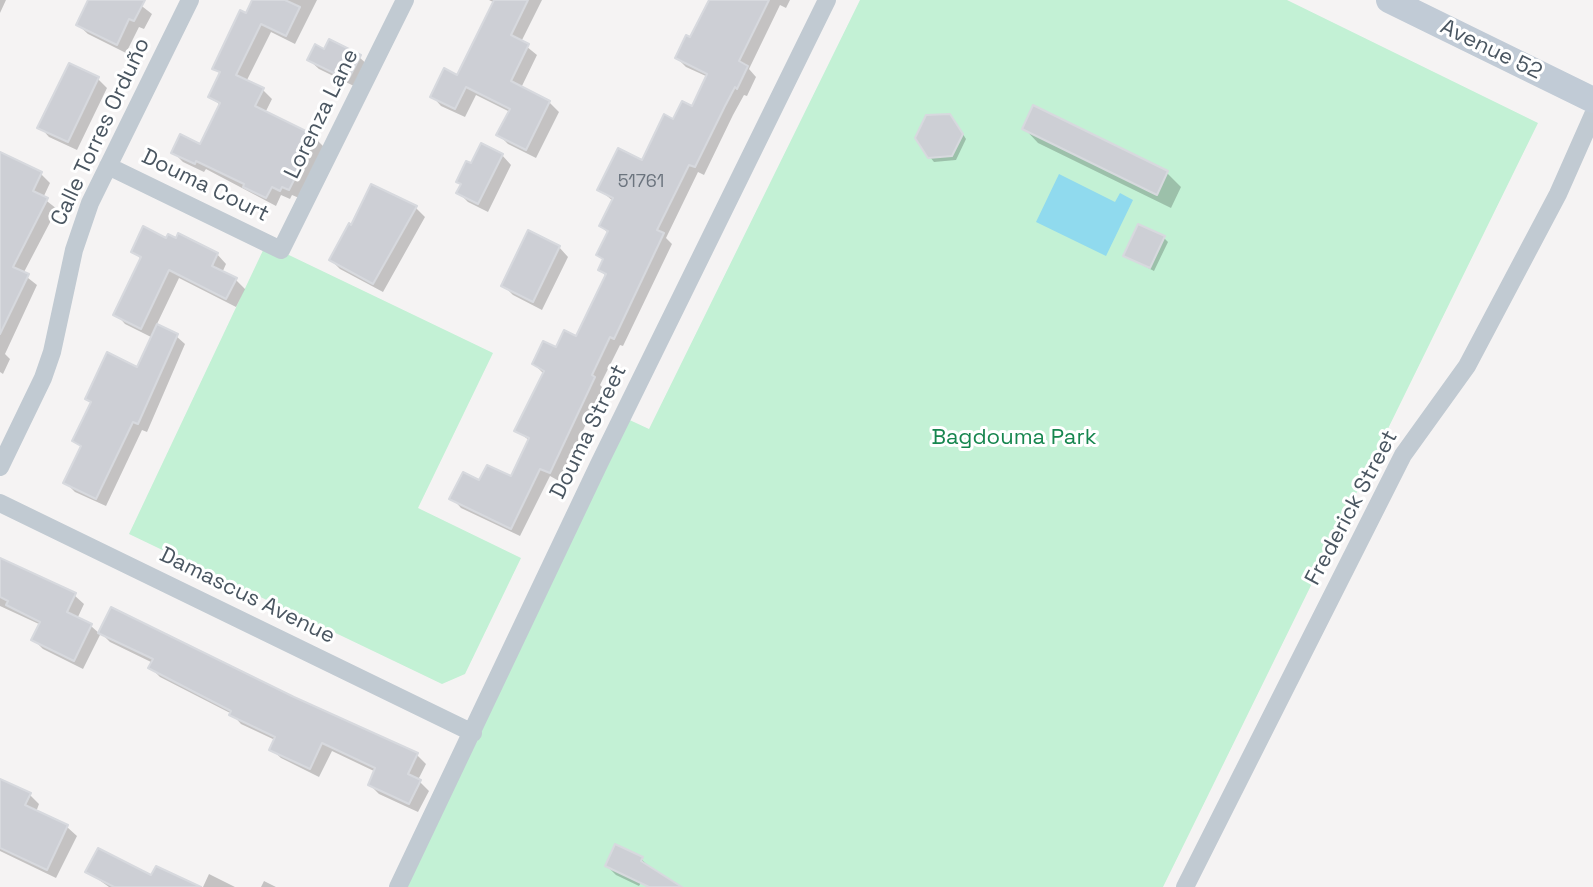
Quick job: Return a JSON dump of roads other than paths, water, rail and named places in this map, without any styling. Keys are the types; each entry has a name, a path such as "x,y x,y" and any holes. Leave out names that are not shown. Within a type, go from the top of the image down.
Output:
{"main road":[{"name":"Avenue 52","path":"1389,0 1593,100"}],"street":[{"name":"Calle Torres Orduño","path":"0,467 43,378 52,352 80,228 190,0"},
{"name":"Lorenza Lane","path":"281,250 405,0"},
{"name":"Douma Street","path":"398,887 599,464 827,0"},
{"name":"Frederick Street","path":"1185,887 1403,455 1467,366 1558,194 1593,115"},
{"name":"Douma Court","path":"108,166 281,250"},
{"name":"Damascus Avenue","path":"0,503 473,733"}],"water":[{"path":"1059,174 1115,202 1120,193 1133,200 1106,256 1036,222"}],"park label":[{"name":"Bagdouma Park","path":"1014,438"}]}
